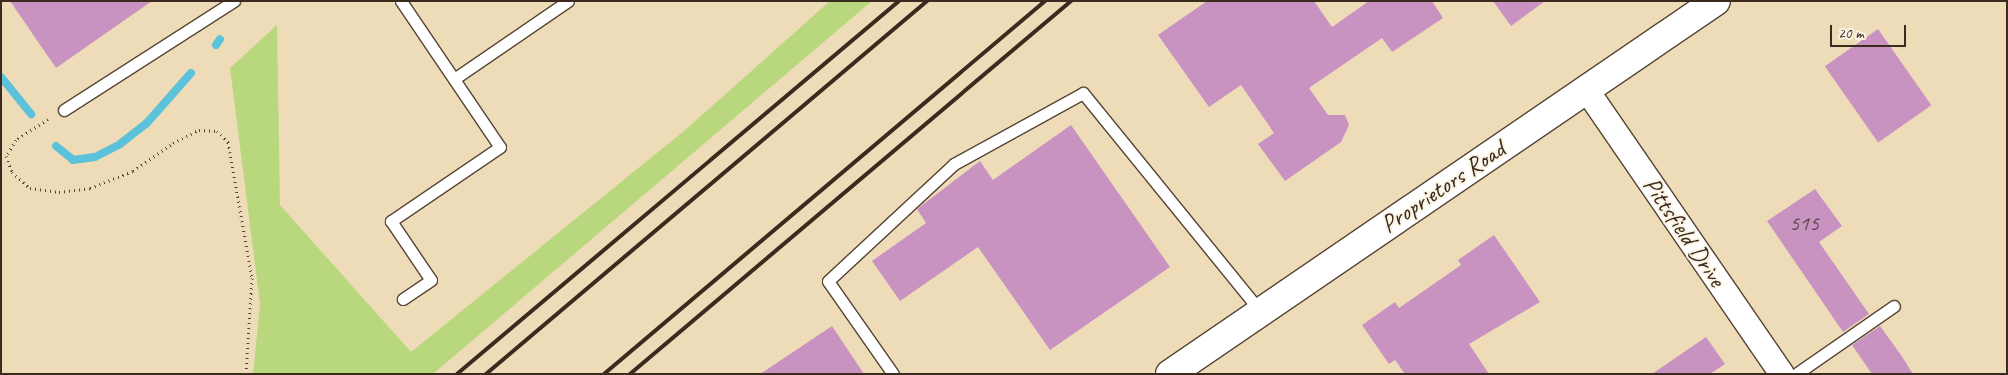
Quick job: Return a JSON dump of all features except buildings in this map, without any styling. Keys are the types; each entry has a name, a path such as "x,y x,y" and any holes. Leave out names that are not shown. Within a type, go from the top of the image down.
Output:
{"street":[{"name":"Proprietors Road","path":"1170,374 1716,1"},
{"name":"Pittsfield Drive","path":"1586,89 1782,374"}],"lane":[{"path":"64,110 234,1"},
{"path":"401,1 500,147 391,221 431,280 403,299"},
{"path":"454,79 568,1"},
{"path":"893,374 828,282 954,164 1082,93 1261,312"},
{"path":"1796,374 1894,306"}],"path":[{"path":"64,110 16,140 6,156 12,172 30,188 59,192 90,188 133,171 172,143 199,130 217,131 228,142 252,278 246,374"}],"green space":[{"path":"830,1 872,1 433,374 253,374 260,304 230,68 277,25 280,205 411,352 684,131"}],"waterway":[{"path":"216,45 220,39"},
{"path":"56,146 73,160 95,157 120,144 146,124 191,73"},
{"path":"1,77 31,114"}],"railway":[{"path":"457,374 899,1"},
{"path":"486,374 927,1"},
{"path":"604,374 1045,1"},
{"path":"630,374 1071,1"}]}
